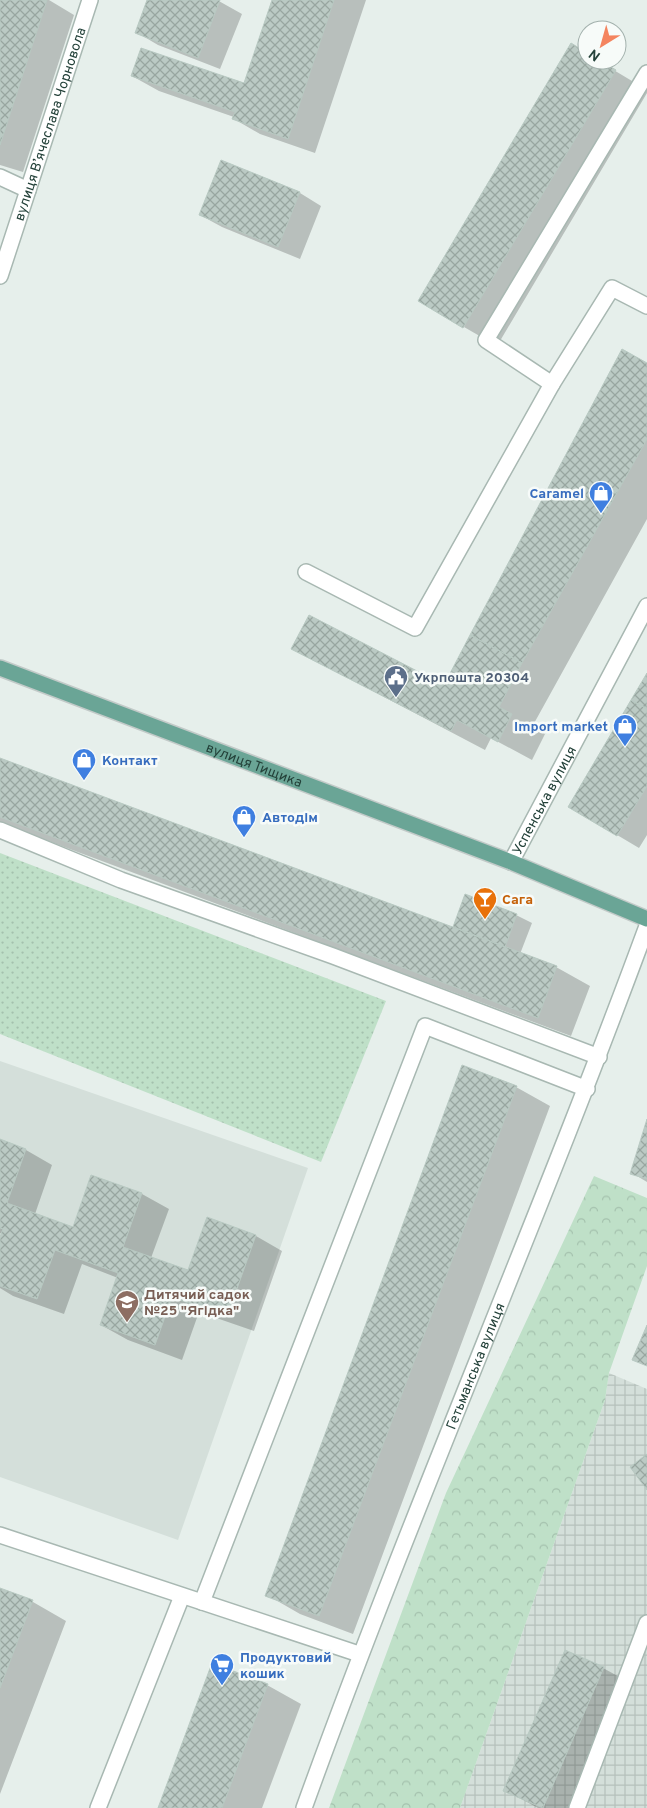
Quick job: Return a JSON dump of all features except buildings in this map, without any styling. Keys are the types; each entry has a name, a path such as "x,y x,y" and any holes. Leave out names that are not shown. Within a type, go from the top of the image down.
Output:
{"main road":[{"name":"вулиця Тищика","path":"0,668 510,862 647,919"}],"street":[{"name":"вулиця В’ячеслава Чорновола","path":"0,276 90,0"},
{"path":"552,384 486,340 647,72"},
{"path":"0,177 28,190"},
{"path":"306,572 415,628 552,384 612,288 647,306"},
{"name":"Успенська вулиця","path":"510,862 647,606"},
{"path":"0,830 121,880 333,956 599,1057"},
{"name":"Гетьманська вулиця","path":"304,1808 359,1654 587,1089 647,926"},
{"path":"202,1602 425,1026 587,1089"},
{"path":"0,1535 359,1654"},
{"path":"98,1808 182,1596"},
{"path":"577,1808 647,1623"}],"shaded area":[{"name":"Дитячий садок №25 \"Ягідка\"","path":"0,1061 308,1168 178,1540 0,1477"},
{"path":"609,1373 647,1389 647,1808 460,1808 605,1400"}],"green space":[{"path":"0,853 386,1001 321,1162 0,1034"},
{"path":"594,1176 647,1198 647,1266 609,1373 605,1400 460,1808 329,1808 446,1493"}],"place":[{"name":"Caramel","path":"601,514"},
{"name":"Укрпошта 20304","path":"396,698"},
{"name":"Import market","path":"625,747"},
{"name":"Контакт","path":"84,781"},
{"name":"Автодім","path":"244,838"},
{"name":"Сага","path":"485,920"},
{"name":"Дитячий садок №25 \"Ягідка\"","path":"127,1323"},
{"name":"Продуктовий кошик","path":"222,1686"}]}
